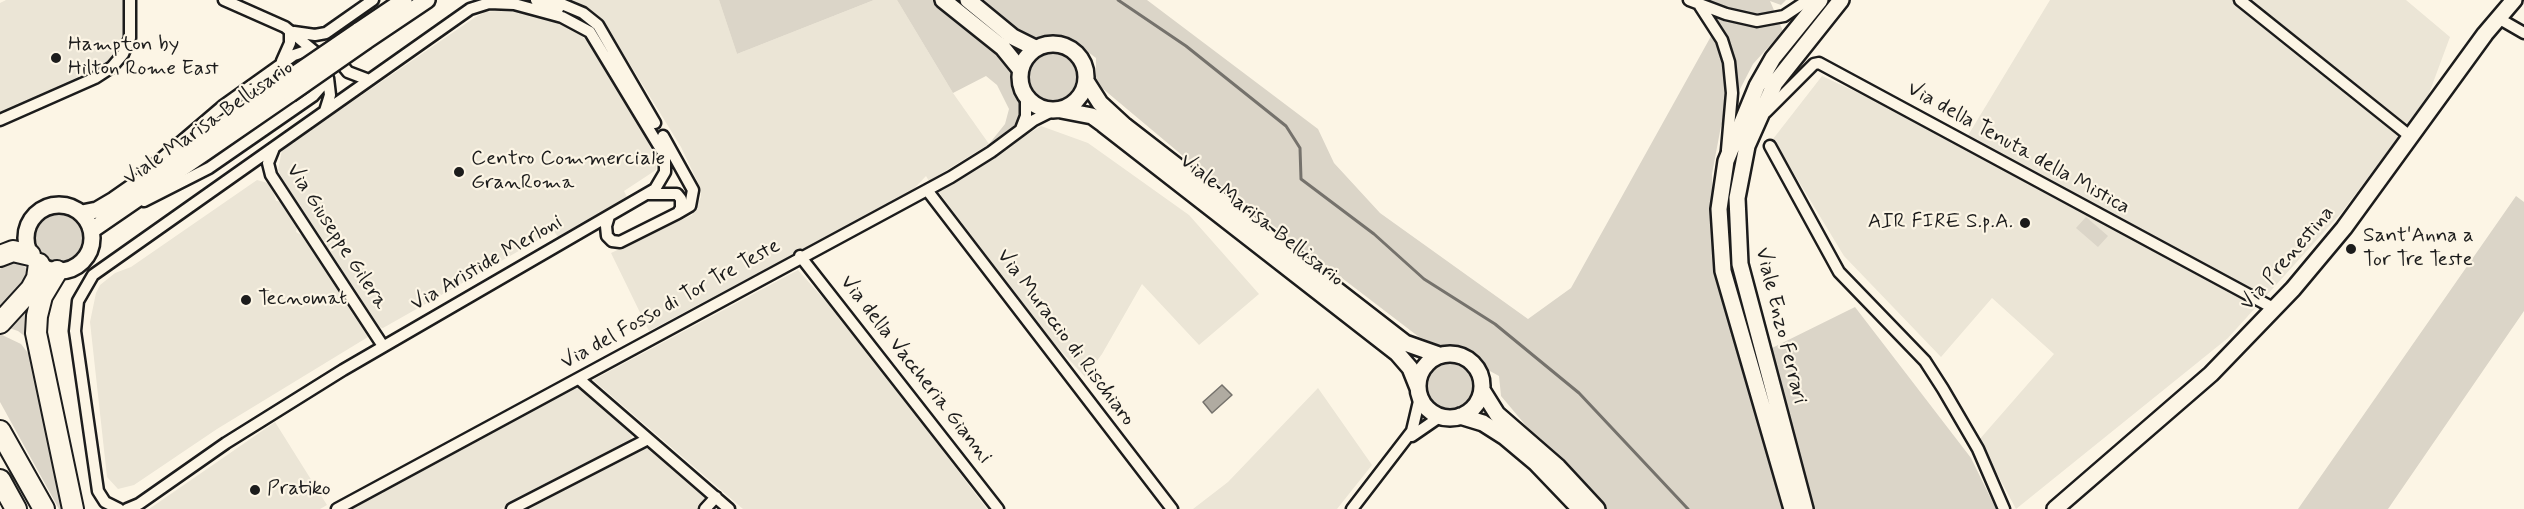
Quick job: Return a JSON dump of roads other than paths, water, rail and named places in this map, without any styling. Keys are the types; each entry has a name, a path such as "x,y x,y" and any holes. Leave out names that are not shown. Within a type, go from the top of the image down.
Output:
{"highway":[{"path":"0,256 13,250 42,263"},
{"path":"0,323 31,289 42,263"},
{"path":"42,263 36,333 73,509"},
{"path":"0,431 44,509"},
{"path":"0,480 16,509"}],"main road":[{"name":"Viale Marisa Bellisario","path":"366,36 404,0"},
{"name":"Viale Marisa Bellisario","path":"92,230 115,206 286,88 427,0"},
{"path":"943,0 1003,48 1020,69"},
{"path":"968,0 1014,37 1035,48"},
{"name":"Viale Enzo Ferrari","path":"1792,509 1723,271 1719,209 1726,161 1750,100 1768,65 1820,0"},
{"name":"Viale Enzo Ferrari","path":"1805,509 1740,264 1737,198 1741,169 1757,121 1785,68 1841,0"},
{"name":"Via Prenestina","path":"2055,509 2195,388 2275,309 2344,228 2498,18 2514,0"},
{"path":"1056,44 1075,52 1086,70 1086,81 1078,99 1056,110 1033,104 1026,98 1021,89 1020,69 1028,54 1035,48 1056,44"},
{"name":"Viale Marisa Bellisario","path":"1086,81 1100,104 1144,141 1405,343 1439,355"},
{"name":"Viale Marisa Bellisario","path":"1056,110 1092,116 1397,353 1410,368 1419,393"},
{"path":"51,205 65,205 82,213 92,230 92,246 84,261 70,270 42,263 26,232 31,220 51,205"},
{"name":"Viale Marisa Bellisario","path":"82,213 115,206"},
{"path":"1580,509 1536,463 1505,437 1483,423 1460,416 1441,416 1428,409 1419,393 1423,368 1439,355 1459,355 1471,361 1479,372 1482,390 1497,414 1558,466 1597,509"},
{"path":"1460,416 1475,406 1482,390"}],"street":[{"path":"0,120 95,78 112,67 123,54 130,38 130,0"},
{"name":"Viale Marisa Bellisario","path":"224,0 276,21 290,31 289,47 279,66"},
{"path":"290,31 315,35 333,29 373,0"},
{"path":"366,36 395,28 436,0"},
{"path":"536,0 573,16 590,32"},
{"path":"552,0 588,16 604,35 692,185 692,203 678,213 620,242 612,241 607,236 606,226 609,216"},
{"path":"1689,0 1700,6 1751,21 1768,21 1791,12 1808,0"},
{"path":"2240,0 2411,137"},
{"path":"118,509 102,499 96,482 75,327 76,306 82,291 104,266 461,15 489,3 508,3 573,21 590,32"},
{"path":"1700,6 1722,40 1729,62 1732,93 1726,161"},
{"path":"2498,18 2524,33"},
{"path":"333,29 328,37 334,55 348,72 369,80"},
{"path":"290,31 316,55"},
{"name":"Via Aristide Merloni","path":"127,509 139,504 256,423 383,346 647,194 658,185 664,176 665,156 590,32"},
{"name":"Viale Marisa Bellisario","path":"303,52 316,55 325,68 328,78 324,87 313,96 209,168 169,190 115,206 216,112 279,66 303,52"},
{"name":"Via della Tenuta della Mistica","path":"1757,121 1814,64 1819,63 2275,309"},
{"path":"325,111 330,95 328,78"},
{"path":"1020,130 1026,116 1026,98"},
{"name":"Via del Fosso di Tor Tre Teste","path":"337,509 579,379 800,256 927,190 991,152 1020,130 1056,110"},
{"path":"1770,146 1839,272 1925,361 1978,449 2004,509"},
{"name":"Via Giuseppe Gilera","path":"274,147 268,163 271,175 383,346"},
{"name":"Via Muraccio di Rischiaro","path":"927,190 1172,509"},
{"path":"647,194 677,194 682,205 678,213"},
{"name":"Via della Vaccheria Gianni","path":"800,256 998,509"},
{"path":"579,379 729,509"},
{"path":"1352,509 1405,442 1416,422 1419,393"},
{"path":"1405,442 1441,416"},
{"path":"512,509 648,439"},
{"path":"705,509 716,497"}],"waterway":[{"path":"1118,0 1186,46 1286,126 1300,148 1301,179 1374,234 1424,279 1495,324 1579,393 1688,509"}],"place":[{"name":"Hampton by Hilton Rome East","path":"56,58"},
{"name":"Centro Commerciale GranRoma","path":"459,172"},
{"name":"AIR FIRE S.p.A.","path":"2025,223"},
{"name":"Sant'Anna a Tor Tre Teste","path":"2351,249"},
{"name":"Tecnomat","path":"246,300"},
{"name":"Pratiko","path":"255,490"}]}
